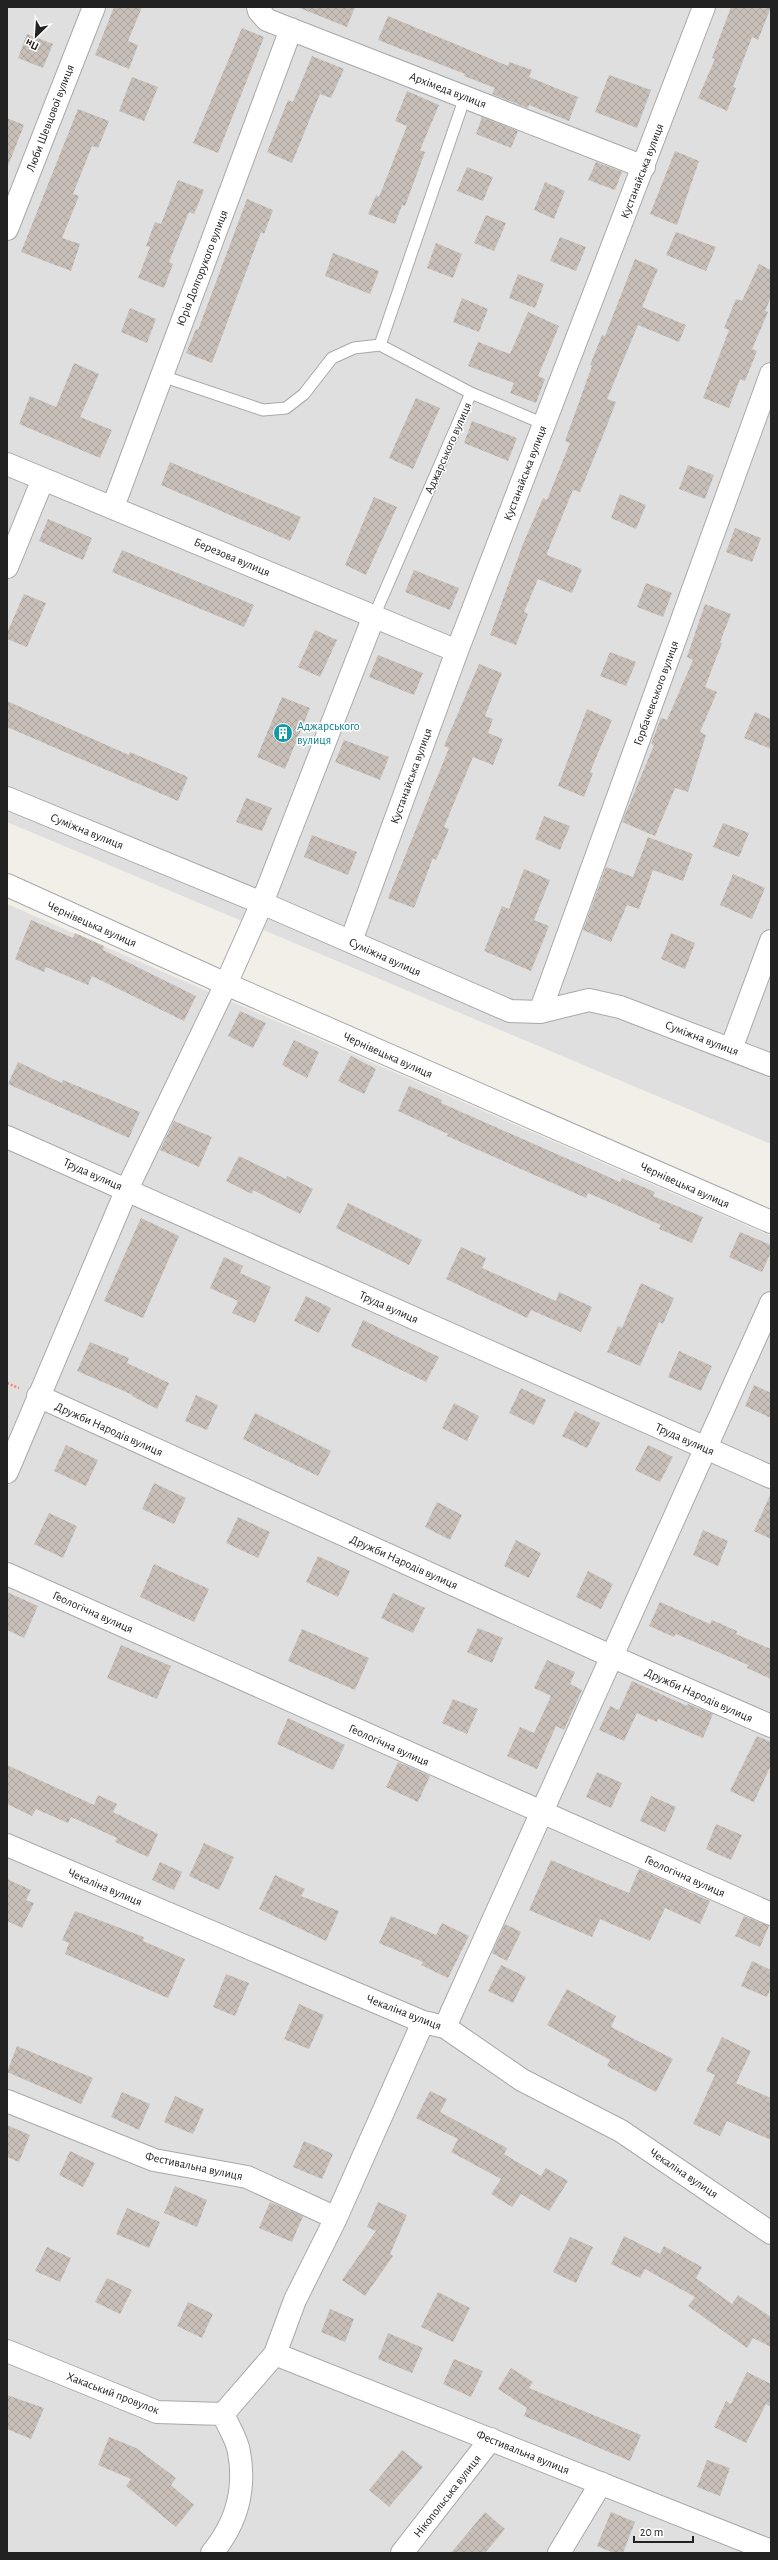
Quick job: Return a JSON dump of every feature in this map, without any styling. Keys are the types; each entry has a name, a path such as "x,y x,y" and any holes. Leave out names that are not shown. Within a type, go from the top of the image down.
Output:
{"street":[{"name":"Люби Шевцової вулиця","path":"7,229 94,7"},
{"name":"Архімеда вулиця","path":"258,7 259,11 268,20 644,167"},
{"name":"Кустанайська вулиця","path":"351,941 457,651 644,167 704,7"},
{"name":"Юрія Долгорукого вулиця","path":"113,507 291,29"},
{"name":"Горбачевського вулиця","path":"540,1012 771,374"},
{"name":"Березова вулиця","path":"7,464 457,651"},
{"path":"7,567 43,478"},
{"name":"Аджарського вулиця","path":"7,1472 127,1189 226,984 262,903 374,616"},
{"name":"Суміжна вулиця","path":"7,798 262,903 510,1011 540,1012 589,1000 620,1006 771,1065"},
{"name":"Чернівецька вулиця","path":"7,885 226,984 771,1222"},
{"path":"730,1049 771,941"},
{"name":"Труда вулиця","path":"7,1137 127,1189 705,1449 771,1476"},
{"path":"445,2027 613,1657 771,1303"},
{"name":"Дружби Народів вулиця","path":"38,1396 613,1657 771,1726"},
{"name":"Геологічна вулиця","path":"7,1574 541,1813 771,1914"},
{"name":"Чекаліна вулиця","path":"7,1846 423,2022 445,2027 522,2080 621,2131 771,2233"},
{"path":"212,2553 226,2537 237,2512 241,2482 239,2450 223,2414 275,2354 295,2300 336,2218 423,2022"},
{"name":"Фестивальна вулиця","path":"7,2101 154,2160 247,2178 336,2218"},
{"name":"Хакаський провулок","path":"7,2351 157,2412 223,2414"},
{"name":"Фестивальна вулиця","path":"275,2354 771,2551"},
{"name":"Нікопольська вулиця","path":"402,2553 491,2439"},
{"path":"559,2553 601,2483"}],"lane":[{"path":"162,376 263,410 286,408 304,394 332,358 354,348 380,345 465,97"},
{"name":"Аджарського вулиця","path":"380,345 471,393 544,424"},
{"name":"Аджарського вулиця","path":"374,616 471,393"}],"shaded area":[{"path":"7,7 771,7 771,1144 7,822"},
{"path":"7,904 771,1236 771,2553 7,2553"}],"building":[{"path":"114,7 142,7 128,41 138,45 129,69 95,55"},
{"path":"297,7 355,7 347,27"},
{"path":"731,7 771,7 758,40 752,37 733,87 736,88 727,111 698,98 715,59 712,58"},
{"path":"388,16 508,66 509,62 532,70 529,77 578,97 569,121 529,105 528,108 492,94 495,88 464,76 465,74 378,40"},
{"path":"242,28 264,37 218,153 193,143"},
{"path":"27,34 53,44 43,68 18,58"},
{"path":"312,56 344,69 331,98 320,94 292,163 267,152 288,100 293,102"},
{"path":"609,75 651,90 637,128 595,112"},
{"path":"132,77 158,87 144,121 119,111"},
{"path":"407,91 439,105 420,150 425,152 405,206 402,205 395,224 368,214 376,195 379,197 407,126 395,121"},
{"path":"78,109 109,121 98,148 92,146 73,194 79,196 62,238 80,244 71,271 21,252"},
{"path":"482,117 518,131 511,148 476,134"},
{"path":"7,118 24,125 8,166 7,166"},
{"path":"675,151 699,161 677,225 650,214"},
{"path":"596,162 622,172 615,190 588,180"},
{"path":"467,167 493,177 483,201 457,191"},
{"path":"178,180 204,190 194,214 189,212 169,262 173,264 164,288 138,278 150,247 146,246 155,222 161,224"},
{"path":"545,182 565,191 554,219 534,210"},
{"path":"247,199 273,210 264,234 261,232 212,363 186,353 196,329 198,330"},
{"path":"486,215 506,223 494,251 474,243"},
{"path":"676,232 716,247 706,271 666,255"},
{"path":"560,237 586,247 576,271 550,261"},
{"path":"436,243 462,254 453,278 427,268"},
{"path":"333,253 379,271 370,294 325,276"},
{"path":"635,259 658,269 642,307 686,325 679,342 638,325 607,399 616,402 606,428 580,492 573,490 547,553 547,555 582,569 572,593 538,579 524,612 528,614 516,645 490,635 523,544 543,498 547,500 570,443 565,441 592,366 590,365 602,335 605,336"},
{"path":"759,264 771,270 771,297 765,311 768,312 752,349 757,351 745,381 740,379 729,408 703,398 729,330 724,328 736,299 742,301"},
{"path":"518,274 544,284 535,308 509,298"},
{"path":"462,298 488,309 479,332 453,322"},
{"path":"130,308 156,319 147,343 121,332"},
{"path":"528,312 559,326 538,376 545,379 536,403 510,393 514,383 468,366 478,342 510,354"},
{"path":"74,363 99,374 80,417 112,430 100,458 19,424 30,396 56,407"},
{"path":"416,398 440,408 413,469 389,458"},
{"path":"472,421 517,438 508,461 464,443"},
{"path":"170,462 301,517 290,541 161,485"},
{"path":"688,465 714,475 705,499 679,489"},
{"path":"620,494 646,505 636,529 611,518"},
{"path":"374,497 397,507 366,575 345,565"},
{"path":"48,519 92,538 83,560 39,541"},
{"path":"735,528 761,538 752,562 726,552"},
{"path":"122,550 254,605 244,627 112,572"},
{"path":"414,570 459,588 450,610 405,592"},
{"path":"646,583 672,593 663,617 637,607"},
{"path":"24,594 46,603 27,647 7,639 7,633"},
{"path":"705,604 731,614 720,642 722,643 705,687 717,692 700,732 706,735 688,792 675,788 655,836 622,822 654,745 651,744 661,718 667,720 693,660 687,657"},
{"path":"315,630 337,640 320,677 298,667"},
{"path":"610,652 636,662 626,686 600,676"},
{"path":"378,655 423,673 414,695 369,677"},
{"path":"479,664 502,673 485,716 493,719 488,733 503,739 493,765 473,757 444,827 449,829 436,860 433,858 414,908 388,898 449,748 444,746"},
{"name":"Аджарського вулиця","path":"282,697 310,708 285,769 257,757"},
{"path":"7,701 129,755 130,752 188,777 178,801 7,727"},
{"path":"587,709 612,720 590,772 593,773 584,797 558,786"},
{"path":"755,712 771,719 771,749 744,738"},
{"path":"344,740 389,757 380,780 335,762"},
{"path":"246,798 272,808 262,831 236,822"},
{"path":"544,816 570,826 560,850 535,839"},
{"path":"723,823 749,833 739,857 713,847"},
{"path":"312,835 357,852 348,875 304,857"},
{"path":"648,837 693,854 683,881 653,870 639,909 627,905 611,942 583,930 606,867 633,877"},
{"path":"524,869 550,880 534,920 549,926 531,971 484,951 502,906 509,909"},
{"path":"733,874 765,888 752,919 720,905"},
{"path":"31,920 73,938 75,933 104,946 103,950 196,996 184,1021 92,976 88,985 46,967 44,972 15,959"},
{"path":"671,933 695,943 685,969 661,959"},
{"path":"240,1011 266,1023 253,1048 228,1036"},
{"path":"294,1040 319,1052 307,1078 282,1065"},
{"path":"351,1056 376,1069 364,1094 338,1081"},
{"path":"18,1062 62,1083 63,1080 140,1112 129,1138 8,1084"},
{"path":"409,1086 442,1100 441,1103 620,1182 622,1178 655,1192 653,1196 703,1217 692,1243 659,1229 661,1225 588,1193 586,1198 447,1136 448,1134 398,1111"},
{"path":"174,1121 212,1137 199,1167 160,1150"},
{"path":"239,1156 286,1179 287,1176 313,1189 300,1214 253,1190 252,1194 226,1181"},
{"path":"348,1203 422,1240 409,1265 336,1228"},
{"path":"141,1218 179,1236 143,1318 104,1301"},
{"path":"740,1232 771,1245 771,1252 762,1272 729,1257"},
{"path":"461,1247 486,1258 482,1268 556,1301 559,1292 592,1307 581,1332 531,1310 527,1318 446,1279"},
{"path":"224,1257 243,1266 240,1273 271,1287 255,1323 232,1313 238,1301 210,1288"},
{"path":"641,1283 674,1298 663,1324 659,1322 640,1366 607,1352 618,1326 622,1328"},
{"path":"306,1296 331,1308 319,1333 294,1321"},
{"path":"363,1320 439,1357 426,1382 351,1346"},
{"path":"90,1342 129,1358 127,1363 169,1383 157,1409 132,1396 133,1395 77,1371"},
{"path":"679,1351 712,1366 701,1391 668,1377"},
{"path":"754,1385 771,1393 771,1418 745,1406"},
{"path":"521,1388 546,1400 534,1425 509,1413"},
{"path":"196,1395 218,1405 207,1430 185,1421"},
{"path":"454,1403 479,1416 467,1441 442,1428"},
{"path":"575,1411 600,1423 587,1448 562,1436"},
{"path":"255,1413 331,1451 318,1476 243,1439"},
{"path":"66,1445 98,1460 86,1486 54,1471"},
{"path":"648,1445 673,1457 660,1482 635,1470"},
{"path":"154,1483 186,1498 174,1524 142,1509"},
{"path":"771,1493 771,1539 754,1531"},
{"path":"437,1502 462,1515 450,1540 425,1527"},
{"path":"49,1513 77,1526 63,1558 34,1544"},
{"path":"238,1517 270,1532 258,1558 226,1543"},
{"path":"703,1530 728,1541 718,1566 693,1555"},
{"path":"516,1540 541,1553 529,1578 504,1566"},
{"path":"318,1556 350,1571 338,1597 306,1582"},
{"path":"154,1564 209,1589 194,1622 140,1597"},
{"path":"588,1571 613,1584 601,1609 576,1597"},
{"path":"7,1592 38,1606 24,1638 7,1630"},
{"path":"393,1593 425,1608 413,1633 381,1618"},
{"path":"660,1602 710,1624 712,1620 737,1631 736,1634 771,1649 771,1679 747,1668 748,1665 676,1634 674,1637 649,1626"},
{"path":"478,1628 503,1638 492,1663 467,1652"},
{"path":"302,1629 369,1658 355,1690 288,1661"},
{"path":"121,1645 171,1666 157,1699 107,1678"},
{"path":"547,1660 575,1672 570,1684 582,1690 564,1730 556,1726 537,1769 507,1756 520,1727 534,1733 551,1696 534,1688"},
{"path":"632,1681 687,1706 688,1704 713,1714 703,1738 658,1719 657,1722 637,1713 624,1741 599,1730 610,1706 619,1710"},
{"path":"453,1699 478,1709 467,1734 442,1723"},
{"path":"288,1718 345,1745 333,1770 277,1744"},
{"path":"757,1736 771,1742 771,1765 754,1802 730,1791"},
{"path":"398,1762 430,1776 418,1802 386,1787"},
{"path":"7,1765 94,1805 98,1795 117,1804 113,1812 158,1834 148,1857 115,1842 117,1838 71,1817 68,1823 36,1809 32,1816 7,1804"},
{"path":"597,1772 622,1783 611,1808 586,1797"},
{"path":"651,1796 676,1807 665,1832 640,1821"},
{"path":"716,1824 742,1835 731,1860 706,1849"},
{"path":"204,1843 234,1857 219,1890 189,1876"},
{"path":"551,1860 629,1893 639,1869 710,1901 700,1924 665,1908 650,1941 600,1919 592,1937 529,1910"},
{"path":"160,1862 182,1872 174,1890 152,1880"},
{"path":"275,1875 305,1889 301,1896 339,1911 326,1941 259,1909"},
{"path":"7,1879 31,1890 26,1900 34,1903 22,1928 7,1921"},
{"path":"75,1911 144,1937 143,1941 185,1959 168,1998 65,1954 69,1943 62,1940"},
{"path":"391,1916 436,1935 442,1923 469,1936 448,1978 421,1965 423,1962 379,1943"},
{"path":"744,1916 769,1926 760,1947 735,1936"},
{"path":"505,1924 521,1932 507,1961 492,1953"},
{"path":"752,1961 771,1970 771,1987 767,1997 741,1986"},
{"path":"501,1965 526,1977 513,2003 488,1991"},
{"path":"226,1974 249,1983 235,2016 213,2007"},
{"path":"567,1989 616,2016 611,2027 673,2059 656,2092 607,2066 610,2060 547,2025"},
{"path":"299,2004 324,2015 309,2049 284,2039"},
{"path":"722,2037 751,2051 736,2083 771,2098 771,2140 727,2121 720,2136 693,2124 715,2075 706,2071"},
{"path":"17,2046 93,2078 81,2104 7,2072"},
{"path":"430,2091 447,2099 440,2112 507,2148 504,2154 541,2176 546,2168 568,2181 549,2211 521,2194 512,2207 491,2194 501,2179 451,2152 458,2139 416,2118"},
{"path":"122,2092 150,2104 139,2130 111,2117"},
{"path":"175,2096 204,2109 193,2134 164,2122"},
{"path":"7,2125 30,2135 19,2162 7,2157"},
{"path":"304,2141 333,2154 322,2179 293,2167"},
{"path":"70,2151 95,2163 83,2187 59,2175"},
{"path":"175,2186 207,2200 197,2227 164,2213"},
{"path":"270,2202 303,2216 292,2242 259,2228"},
{"path":"378,2202 407,2215 390,2254 393,2256 365,2296 342,2280 376,2231 367,2227"},
{"path":"127,2208 160,2222 149,2248 116,2234"},
{"path":"624,2236 660,2254 664,2246 702,2267 696,2278 732,2304 738,2295 771,2317 771,2347 753,2338 747,2348 688,2306 695,2297 645,2269 640,2278 611,2264"},
{"path":"570,2237 593,2247 576,2283 553,2272"},
{"path":"47,2247 71,2258 60,2282 35,2271"},
{"path":"107,2278 132,2290 120,2314 95,2302"},
{"path":"438,2292 470,2308 453,2342 421,2327"},
{"path":"188,2302 213,2314 202,2338 177,2326"},
{"path":"330,2309 354,2319 345,2342 321,2332"},
{"path":"388,2333 423,2348 412,2373 378,2359"},
{"path":"454,2359 483,2371 471,2397 443,2384"},
{"path":"511,2368 533,2382 529,2388 641,2435 630,2461 524,2416 527,2408 498,2389"},
{"path":"747,2372 771,2384 771,2407 766,2404 746,2443 714,2427 726,2401 731,2404"},
{"path":"7,2395 44,2408 31,2439 7,2429"},
{"path":"109,2437 136,2448 176,2478 171,2485 194,2505 176,2527 126,2486 131,2479 98,2465"},
{"path":"402,2450 423,2467 389,2507 369,2490"},
{"path":"707,2460 730,2468 720,2496 697,2487"},
{"path":"485,2512 505,2529 485,2553 451,2553"},
{"path":"611,2512 635,2522 623,2553 614,2553 597,2546"}],"place":[{"name":"Аджарського вулиця","path":"283,733"}]}
